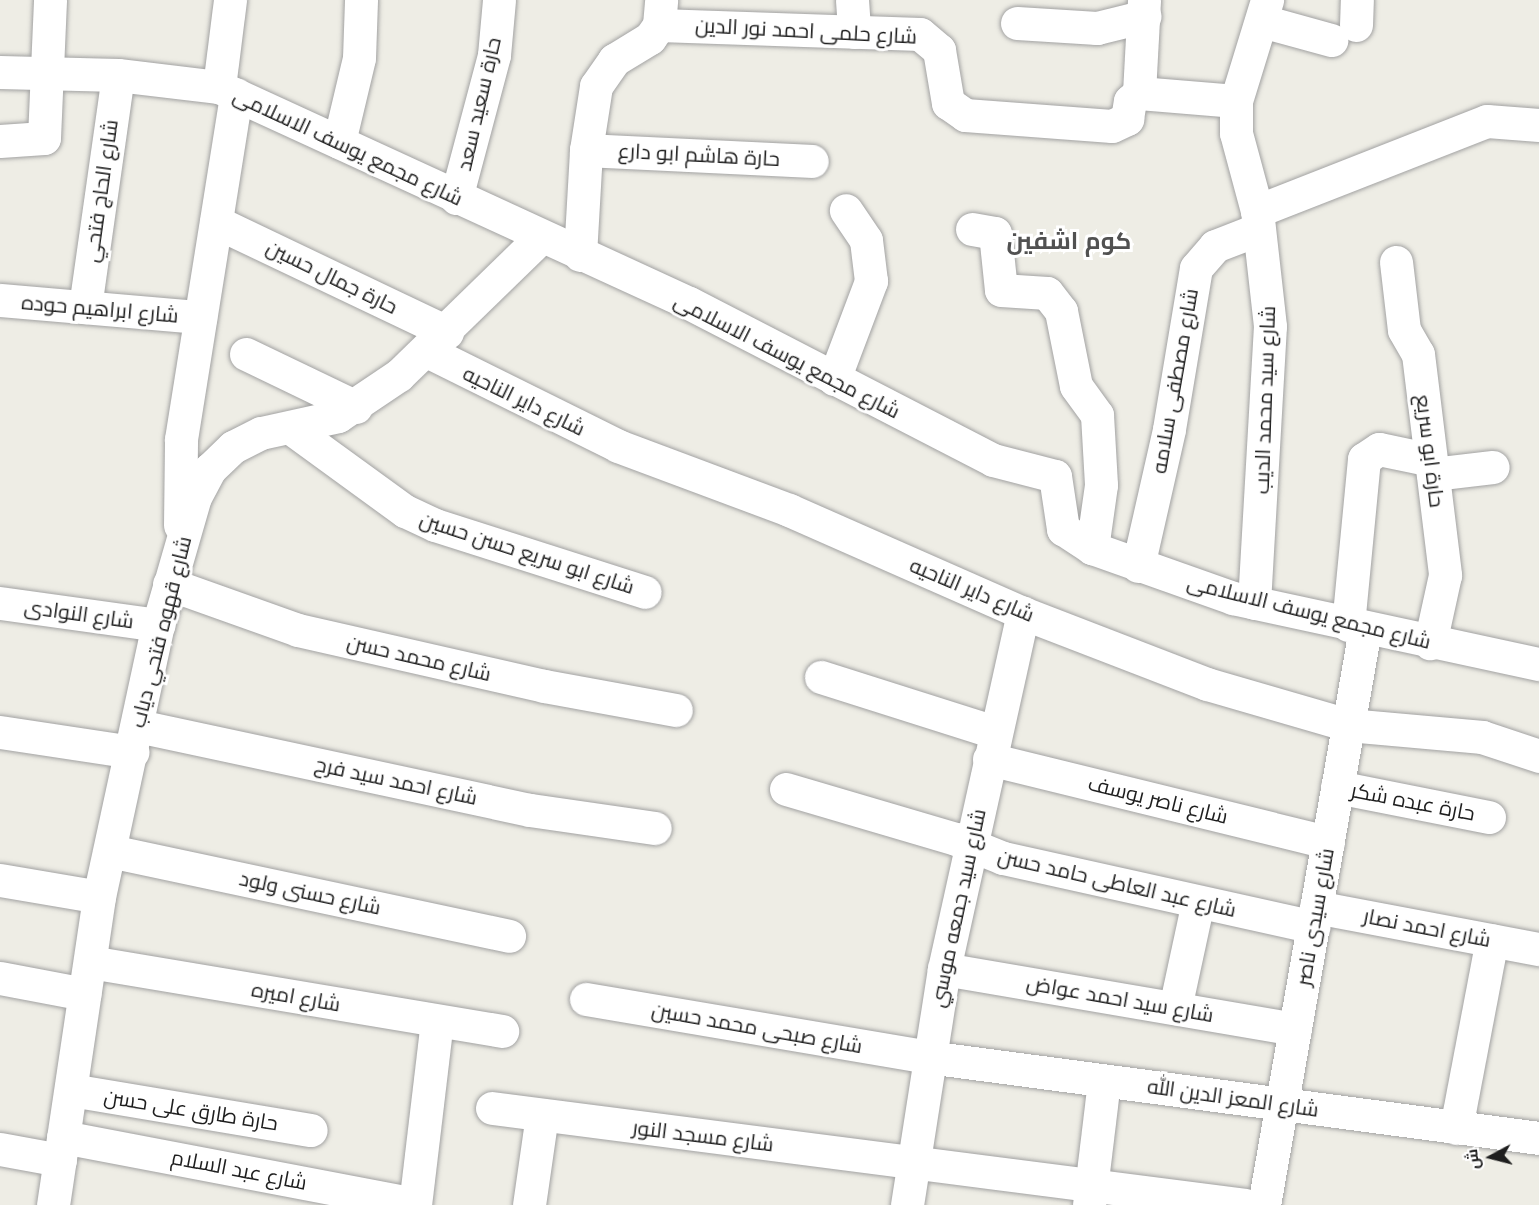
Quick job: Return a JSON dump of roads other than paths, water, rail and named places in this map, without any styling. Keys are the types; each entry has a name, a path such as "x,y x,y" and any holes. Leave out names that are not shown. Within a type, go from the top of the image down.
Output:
{"street":[{"path":"0,141 44,138 50,0"},
{"path":"182,541 177,495 181,439 216,222 227,90 230,0"},
{"path":"339,142 359,58 361,0"},
{"name":"حارة سعيد سعد","path":"456,198 478,129 499,4"},
{"path":"1017,23 1097,27 1144,8 1139,93 1236,101"},
{"path":"1265,10 1348,22"},
{"name":"شارع سيد محمد الديب","path":"1254,603 1270,326 1256,220 1236,133 1236,101 1265,10"},
{"path":"580,255 586,150 596,86 614,60 650,38 660,12"},
{"name":"شارع حلمى احمد نور الدين","path":"660,12 853,16 928,37 939,50 948,102 965,115 1118,125 1139,93"},
{"name":"شارع مجمع يوسف الاسلامى","path":"0,72 118,75 227,90 540,238 689,303 993,460 1055,476 1063,529 1092,548 1138,566 1254,603 1430,643 1492,650 1539,664"},
{"name":"شارع الحاج فتحي","path":"85,307 118,75"},
{"path":"1256,220 1487,121 1539,125"},
{"name":"حارة هاشم ابو دارع","path":"586,150 812,161"},
{"path":"834,379 871,281 866,240 846,210"},
{"name":"شارع مصطفى سلامه","path":"1138,566 1169,429 1196,268 1215,246 1256,220"},
{"name":"حارة جمال حسين","path":"216,222 437,342"},
{"path":"972,229 994,233 1000,290 1047,293 1061,311 1076,386 1097,415 1101,485 1092,548"},
{"name":"شارع قهوه فتحي دياب","path":"53,1205 99,897 158,625 182,541 210,469 232,447 261,433 292,429 356,407 437,342 540,238"},
{"name":"حارة ابو سريع","path":"1396,262 1404,330 1418,354 1444,575 1430,643"},
{"name":"شارع ابراهيم حوده","path":"0,300 200,317"},
{"name":"شارع داير الناحيه","path":"437,342 607,441 789,510 1023,613 1207,684 1348,725 1482,737 1539,756"},
{"path":"246,354 356,407"},
{"name":"شارع ابو سريع حسن حسين","path":"292,429 391,502 435,525 645,592"},
{"name":"شارع سيدى ناصر","path":"1264,1205 1348,725 1357,627 1364,459 1379,449 1432,467"},
{"path":"1432,467 1493,467"},
{"name":"شارع محمد حسن","path":"169,584 298,630 544,686 676,710"},
{"name":"شارع النوادى","path":"0,603 158,625"},
{"name":"شارع سيد جمعه موسي","path":"907,1205 928,1057 944,969 1023,613"},
{"name":"شارع ناصر يوسف","path":"822,677 992,745 1328,842"},
{"name":"شارع احمد سيد فرح","path":"0,732 135,739 530,810 655,828"},
{"name":"حارة عبده شكر","path":"1337,787 1489,817"},
{"name":"شارع عبد العاطى حامد حسن","path":"786,789 1003,858 1198,902 1314,917"},
{"name":"شارع حسنى ولود","path":"110,851 510,936"},
{"path":"0,880 99,897"},
{"path":"1175,1008 1198,902"},
{"name":"شارع احمد نصار","path":"1314,917 1492,940 1539,949"},
{"path":"1456,1128 1492,940"},
{"name":"شارع اميره","path":"90,962 502,1031"},
{"name":"شارع سيد احمد عواض","path":"944,969 1295,1029"},
{"path":"0,978 85,994"},
{"name":"شارع صبحى محمد حسين","path":"586,999 928,1057"},
{"path":"415,1204 437,1021"},
{"name":"شارع المعز الدين الله","path":"928,1057 1539,1138"},
{"path":"1090,1195 1104,1081"},
{"name":"حارة طارق على حسن","path":"70,1090 311,1130"},
{"name":"شارع مسجد النور","path":"492,1108 914,1163 1090,1195 1245,1205"},
{"path":"530,1205 542,1115"},
{"name":"شارع عبد السلام","path":"0,1149 62,1149 415,1204"}],"district":[{"name":"كوم اشفين","path":"1069,242"}]}
